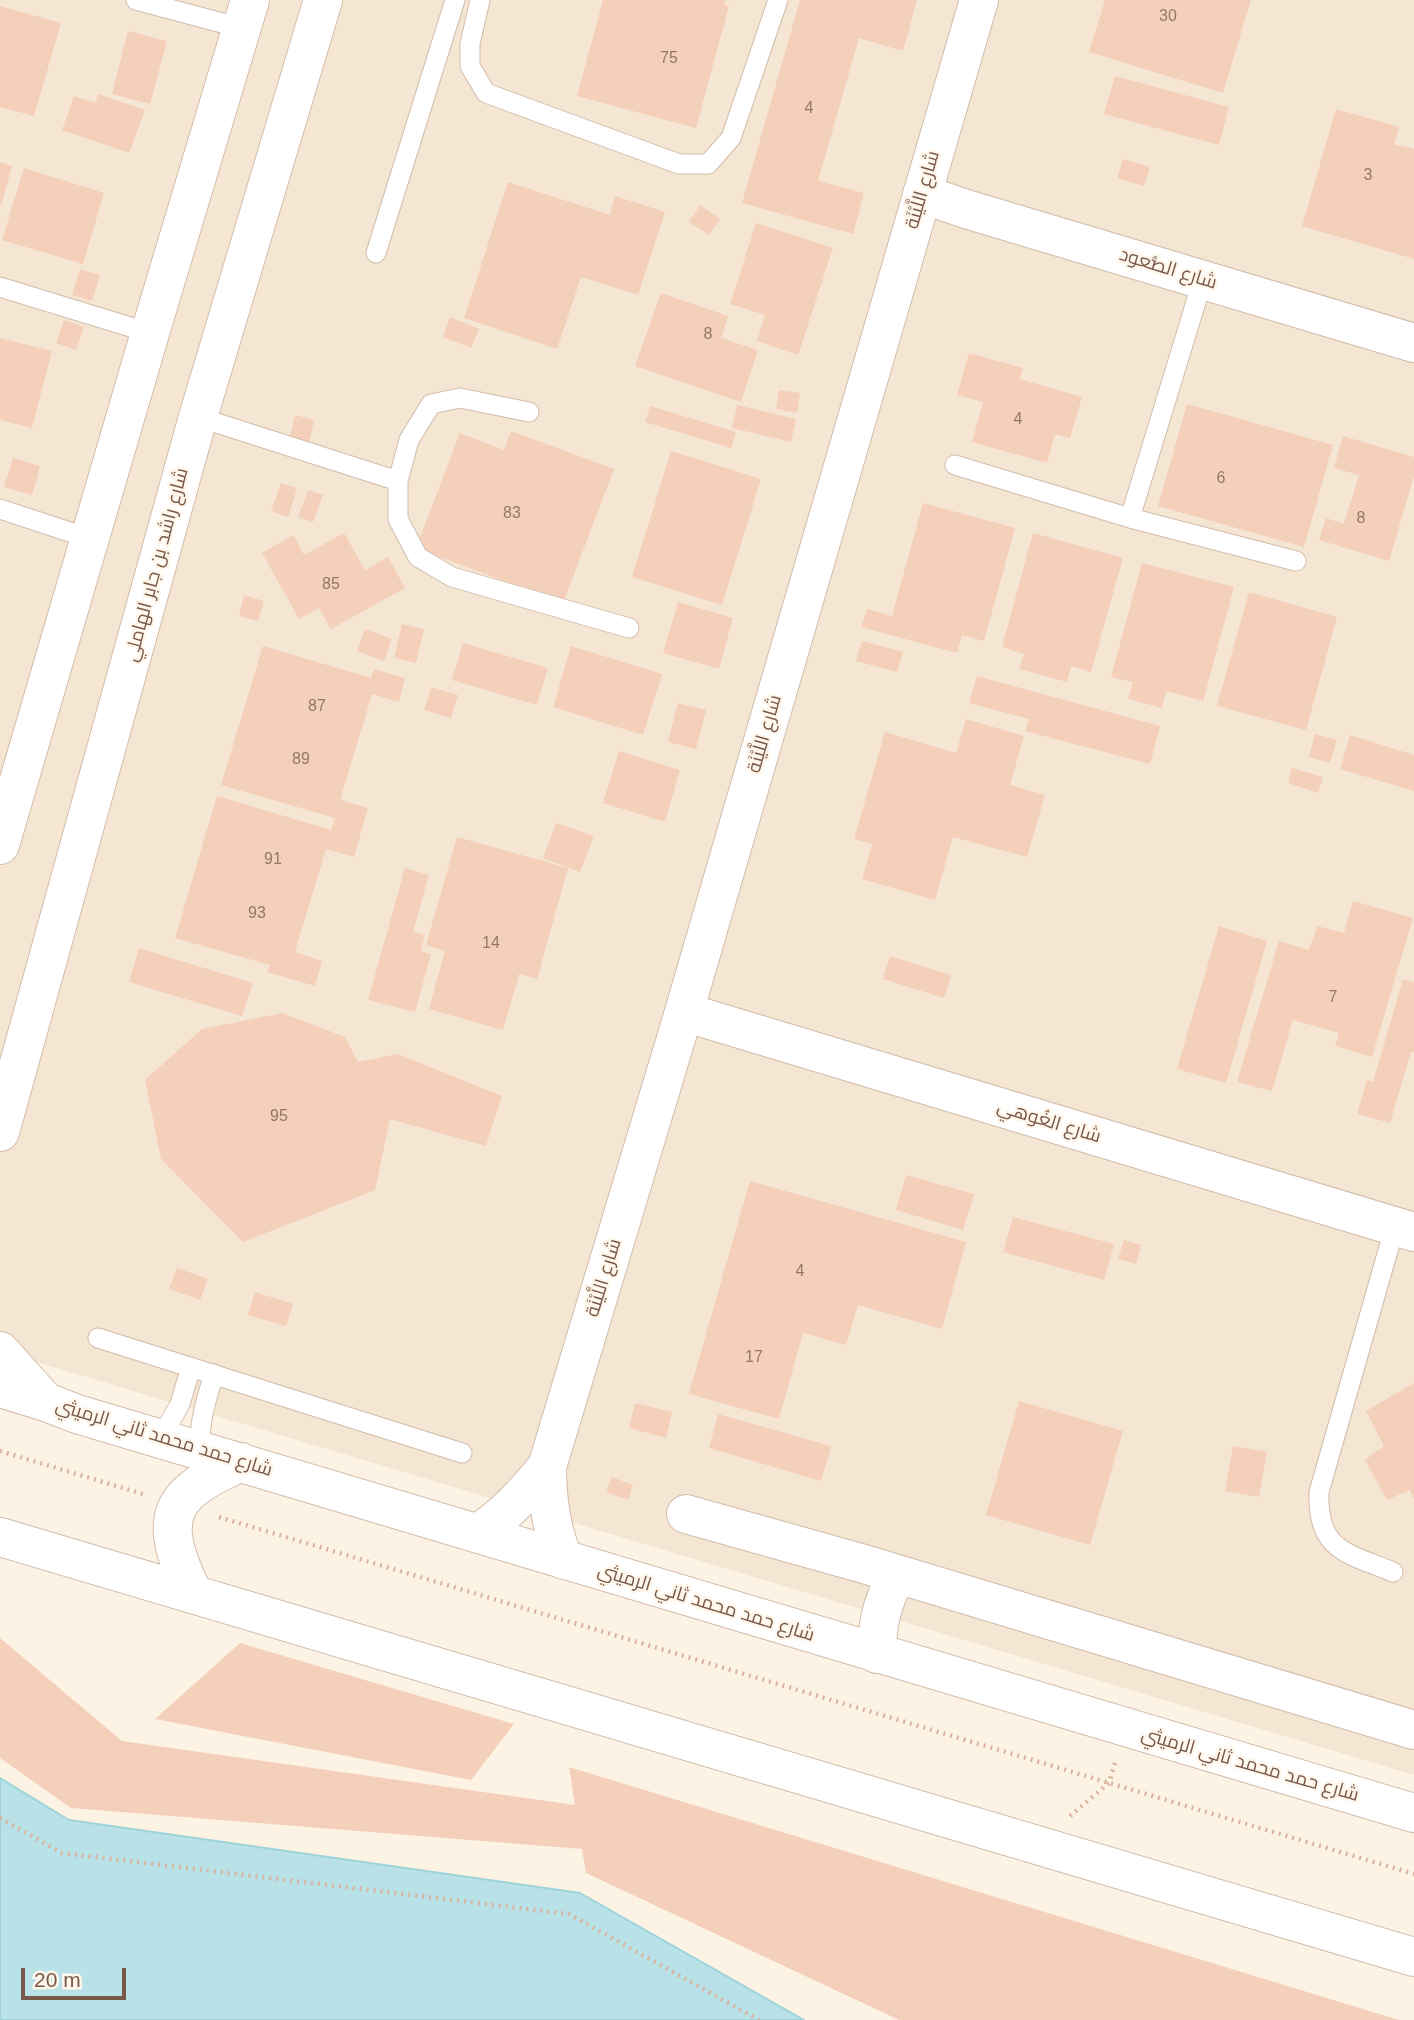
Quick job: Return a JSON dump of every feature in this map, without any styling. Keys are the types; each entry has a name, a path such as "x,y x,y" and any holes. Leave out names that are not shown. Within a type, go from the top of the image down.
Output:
{"street":[{"name":"شارع راشد بن جابر الهاملي","path":"0,1132 198,417 323,0"},
{"name":"شارع اللَّيْنَة","path":"564,1560 555,1540 550,1516 547,1467 684,1012 979,0"},
{"path":"3,824 91,539 246,14"},
{"name":"شارع الصُّعود","path":"922,194 1414,343"},
{"name":"شارع الغُوهي","path":"684,1012 1404,1229"},
{"path":"0,1351 46,1402"},
{"name":"شارع حمد محمد ثاني الرميثي","path":"0,1388 78,1414 1125,1729 1414,1813"},
{"path":"193,1594 177,1559 173,1540 173,1523 178,1505 191,1490 206,1479 241,1462"},
{"name":"شارع اللَّيْنَة","path":"478,1533 496,1522 547,1467"},
{"path":"686,1514 1414,1730"},
{"path":"0,1536 1414,1957"},
{"path":"838,1642 849,1625 862,1585 881,1570"},
{"path":"877,1654 880,1612 887,1593 881,1570"}],"lane":[{"path":"136,0 246,14"},
{"path":"376,253 455,0"},
{"path":"480,0 470,44 470,66 486,93 679,164 708,164 731,138 778,0"},
{"path":"1130,518 1203,279"},
{"path":"0,287 150,333"},
{"path":"529,412 460,398 431,404 409,440 398,481 398,519 418,557 452,577 629,628"},
{"path":"198,417 398,481"},
{"path":"956,465 1130,518 1296,561"},
{"path":"0,509 91,539"},
{"path":"1393,1573 1338,1549 1328,1537 1318,1507 1322,1479 1404,1229"},
{"path":"98,1338 462,1453"},
{"path":"160,1438 180,1404 191,1367"},
{"path":"200,1450 202,1411 214,1374"}],"path":[{"path":"0,1451 1414,1874"},
{"path":"1051,1849 1064,1822 1109,1783 1125,1729"},
{"path":"0,1818 62,1853 569,1914 759,2020"}],"shaded area":[{"path":"0,0 1414,0 1414,1775 0,1351"}],"water":[{"path":"0,1778 69,1820 580,1893 804,2020 0,2020"}],"building":[{"path":"603,0 725,0 724,4 729,6 696,128 577,96"},
{"path":"800,0 917,0 903,51 859,38 818,181 864,193 853,234 742,203"},
{"path":"1105,0 1251,0 1223,93 1089,52"},
{"path":"0,6 61,23 34,116 0,107"},
{"path":"128,31 167,41 150,104 112,94"},
{"path":"1115,76 1229,107 1219,145 1104,114"},
{"path":"98,94 145,110 129,153 62,130 74,96 95,103"},
{"path":"1336,109 1399,127 1394,144 1414,149 1414,259 1302,226"},
{"path":"1123,159 1150,167 1144,186 1117,178"},
{"path":"0,162 12,166 1,206 0,205"},
{"path":"24,168 104,193 83,264 2,240"},
{"path":"508,182 610,215 615,196 665,212 638,295 581,277 557,349 464,318"},
{"path":"700,205 720,219 709,235 689,222"},
{"path":"756,223 833,248 798,355 757,341 765,315 730,304"},
{"path":"80,269 100,275 92,301 72,295"},
{"path":"661,293 728,316 721,338 758,350 741,402 635,366"},
{"path":"450,317 479,329 471,348 443,337"},
{"path":"64,320 84,327 76,350 56,343"},
{"path":"0,338 52,351 32,428 0,420"},
{"path":"969,353 1023,368 1020,379 1082,397 1070,438 1055,434 1047,463 972,442 983,402 957,395"},
{"path":"779,390 800,393 797,413 776,409"},
{"path":"1187,404 1333,445 1304,547 1158,506"},
{"path":"737,405 796,419 791,442 732,428"},
{"path":"650,406 736,432 731,448 645,422"},
{"path":"295,415 314,420 308,447 289,443"},
{"path":"511,431 614,469 563,603 416,548 460,433 504,450"},
{"path":"1343,436 1414,457 1414,476 1389,561 1319,540 1326,518 1344,524 1359,475 1334,468"},
{"path":"671,451 761,479 722,605 632,577"},
{"path":"13,458 40,466 32,495 4,487"},
{"path":"281,483 297,488 288,517 271,511"},
{"path":"308,490 323,495 313,522 298,517"},
{"path":"923,503 1015,528 984,641 962,635 957,653 861,627 867,609 892,616"},
{"path":"344,533 365,570 388,557 405,588 331,629 319,608 299,619 262,553 293,535 304,555"},
{"path":"1033,533 1123,558 1091,672 1071,666 1067,682 1019,669 1024,654 1002,647"},
{"path":"1142,563 1234,587 1203,701 1166,691 1162,708 1128,699 1133,682 1111,677"},
{"path":"1249,592 1337,617 1306,730 1217,706"},
{"path":"244,595 264,601 258,621 239,616"},
{"path":"678,602 733,618 719,669 663,653"},
{"path":"402,624 424,629 416,663 394,658"},
{"path":"365,629 392,639 384,661 357,651"},
{"path":"862,641 903,652 897,672 856,661"},
{"path":"463,643 548,668 537,705 452,680"},
{"path":"263,646 371,678 374,669 405,678 399,702 372,694 340,800 368,808 354,857 326,849 295,952 322,961 315,986 267,972 270,965 175,938 217,796 331,830 335,818 221,785"},
{"path":"571,646 662,674 643,735 553,707"},
{"path":"977,676 1160,726 1150,764 1025,731 1029,719 969,703"},
{"path":"431,687 458,695 451,718 424,710"},
{"path":"678,703 706,710 696,749 668,742"},
{"path":"966,719 1024,736 1010,785 1045,795 1027,857 953,837 935,900 862,879 872,844 854,839 885,732 956,753"},
{"path":"1315,734 1337,740 1330,763 1309,757"},
{"path":"1350,735 1414,755 1414,791 1340,769"},
{"path":"619,751 680,770 665,822 603,803"},
{"path":"1292,768 1323,777 1318,793 1288,783"},
{"path":"556,823 594,836 580,872 543,858"},
{"path":"457,837 568,868 537,979 519,974 503,1030 429,1009 445,951 426,945"},
{"path":"405,868 429,875 413,932 425,935 421,951 431,954 415,1012 368,1000"},
{"path":"1353,901 1413,918 1372,1057 1335,1046 1339,1033 1293,1020 1272,1091 1237,1082 1279,941 1309,950 1317,926 1344,933"},
{"path":"1219,926 1267,941 1226,1083 1177,1069"},
{"path":"139,948 253,983 242,1016 129,982"},
{"path":"890,956 951,975 944,998 883,979"},
{"path":"1403,979 1414,982 1414,1052 1411,1052 1390,1123 1357,1114 1367,1080 1373,1082"},
{"path":"282,1013 345,1037 358,1062 398,1054 502,1096 486,1146 390,1119 375,1190 243,1242 161,1159 145,1080 202,1029"},
{"path":"906,1175 974,1194 963,1230 896,1210"},
{"path":"750,1181 966,1242 942,1329 858,1305 846,1345 803,1333 779,1419 689,1394"},
{"path":"1013,1217 1114,1244 1104,1280 1003,1252"},
{"path":"1124,1240 1141,1245 1136,1264 1118,1259"},
{"path":"177,1268 208,1279 200,1300 169,1289"},
{"path":"255,1292 293,1304 286,1326 248,1315"},
{"path":"1414,1383 1414,1499 1410,1490 1387,1500 1365,1460 1384,1446 1366,1411"},
{"path":"1019,1401 1123,1431 1090,1545 986,1515"},
{"path":"635,1403 672,1412 666,1438 629,1428"},
{"path":"718,1414 831,1446 821,1481 709,1448"},
{"path":"1233,1446 1267,1452 1259,1497 1225,1491"},
{"path":"612,1477 633,1485 628,1500 606,1492"},
{"path":"0,1638 122,1741 575,1805 569,1767 1399,2020 899,2020 586,1873 582,1849 71,1808 0,1758"},
{"path":"240,1643 514,1724 471,1780 155,1719"}]}
